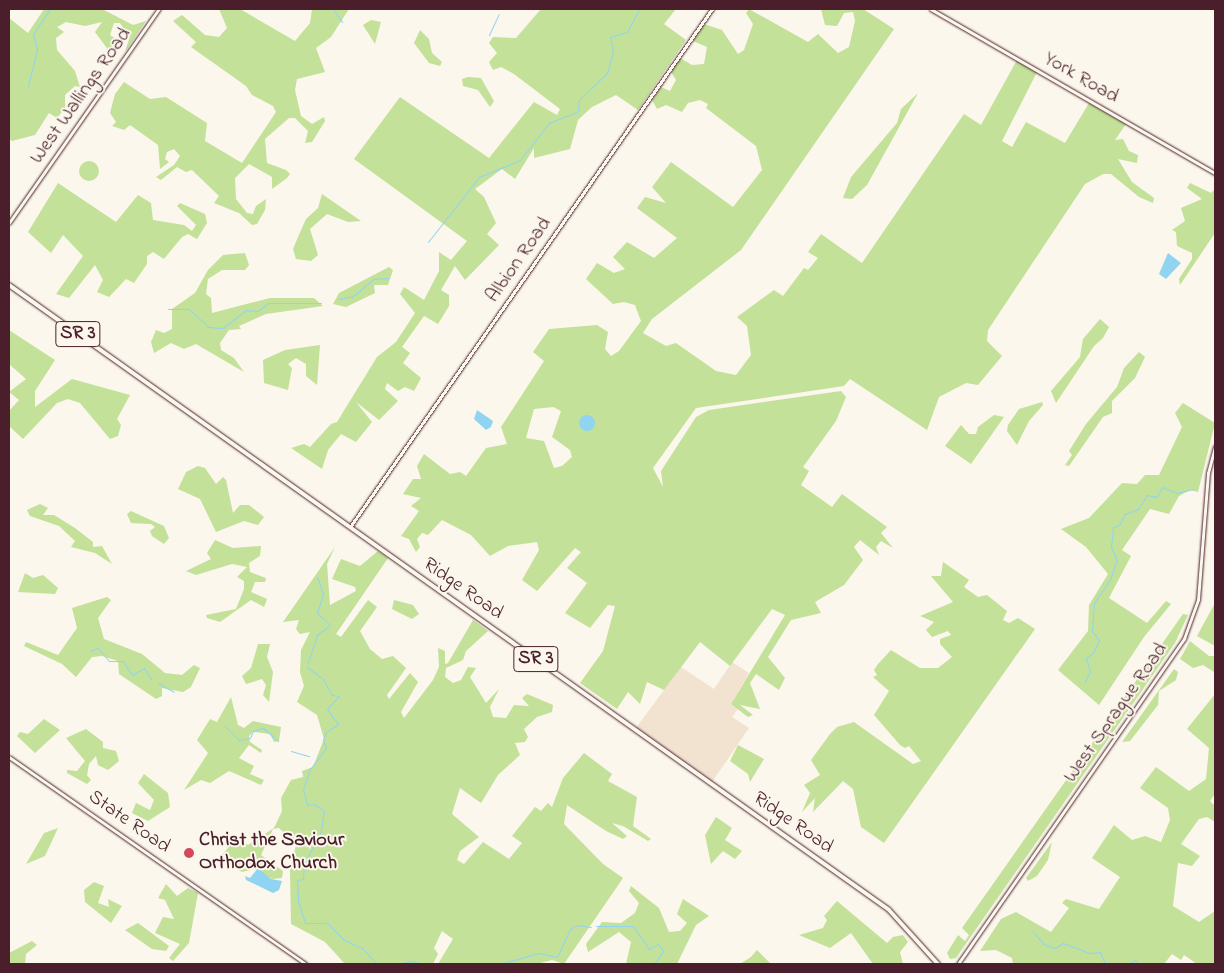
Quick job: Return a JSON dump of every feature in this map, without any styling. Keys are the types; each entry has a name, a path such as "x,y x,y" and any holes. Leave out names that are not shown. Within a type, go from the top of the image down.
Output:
{"main road":[{"name":"Ridge Road","path":"9,285 889,910 938,964"},
{"name":"State Road","path":"9,757 306,964"}],"street":[{"name":"West Wallings Road","path":"9,223 159,9"},
{"name":"Albion Road","path":"350,527 712,9"},
{"name":"York Road","path":"932,9 1215,173"},
{"name":"West Sprague Road","path":"958,964 1187,633 1198,600 1208,473 1215,447"}],"shaded area":[{"path":"732,662 749,673 731,704 738,709 732,717 749,728 712,782 636,728 681,667 714,689"}],"green space":[{"path":"44,9 102,9 133,25 146,21 125,52 130,36 120,33 123,28 120,23 114,23 110,35 119,41 115,52 109,51 95,32 102,22 85,26 66,22 57,27 64,32 56,38 57,50 75,71 80,87 75,86 65,95 65,108 57,118 49,113 35,135 12,141 9,139 9,18 28,33"},
{"path":"219,9 240,9 295,41 310,23 312,9 349,9 331,37 316,48 325,72 297,79 295,90 301,116 312,124 324,117 325,121 312,142 305,143 308,131 295,118 289,118 265,139 267,163 286,170 290,174 287,178 272,189 272,177 249,164 235,178 236,199 247,213 253,214 256,206 266,199 265,210 257,224 252,225 239,213 214,203 219,196 192,170 186,172 177,167 161,180 156,177 174,165 180,156 174,149 167,152 165,159 169,162 160,169 158,145 130,125 124,130 112,126 116,122 110,113 115,94 124,82 150,99 166,97 207,123 205,141 242,163 276,112 273,106 252,95 246,86 191,47 196,42 173,21 182,15 205,35 219,37 227,28"},
{"path":"541,9 676,9 664,24 686,40 638,110 616,95 592,107 578,120 570,149 534,158 534,148 515,179 502,169 475,189 484,197 496,223 487,234 499,245 465,280 455,266 441,290 449,295 449,306 438,324 424,316 402,347 410,353 403,363 421,378 414,391 405,387 398,391 387,383 385,389 398,401 379,420 356,402 372,422 356,442 341,434 328,450 322,469 291,448 304,444 310,447 331,424 337,422 377,357 396,342 415,313 400,294 404,287 424,300 439,271 439,252 451,260 467,241 354,159 400,97 489,158 534,102 557,115 560,109 514,74 501,67 493,70 489,62 497,53 489,43 493,37 516,38"},
{"path":"749,9 808,42 818,34 838,53 849,47 855,21 853,12 844,13 837,26 825,25 821,9 863,9 894,29 741,250 652,319 643,333 666,346 676,343 716,371 736,375 751,355 747,326 737,317 774,290 783,296 804,268 808,270 818,258 808,252 821,234 862,263 964,114 981,125 1017,60 1037,72 1002,141 1012,147 1026,122 1065,143 1089,103 1126,124 1115,140 1123,139 1129,151 1138,155 1137,163 1118,159 1132,182 1154,198 1153,203 1139,197 1111,174 1103,174 1085,184 988,330 987,341 1002,356 978,385 966,383 939,397 927,430 850,379 844,386 696,408 653,468 663,487 661,471 696,417 709,410 841,391 846,397 836,421 803,467 809,471 801,485 832,507 842,494 887,527 881,533 893,548 881,541 876,547 879,555 860,540 854,547 863,560 844,585 815,602 821,613 791,620 768,657 785,678 779,690 756,674 750,683 760,709 740,705 753,715 748,717 731,704 785,615 772,609 730,666 700,642 664,690 647,682 640,704 628,692 617,709 580,683 603,651 615,606 608,605 590,628 565,613 587,583 567,568 581,552 575,548 537,591 522,580 539,550 537,542 508,546 490,556 471,535 442,520 428,535 422,533 417,539 420,547 416,552 409,539 401,536 419,511 411,506 421,498 403,494 413,479 421,479 417,466 424,454 450,474 460,472 466,476 486,448 507,444 501,427 544,361 533,352 549,329 597,325 608,332 605,349 611,356 619,351 641,321 635,305 624,302 613,304 586,279 597,263 614,273 625,269 613,257 627,242 654,258 677,238 637,208 645,197 666,203 652,187 671,162 733,207 762,170 756,146 706,108 708,104 700,100 688,103 682,112 666,105 657,109 652,100 661,87 670,91 676,80 671,72 680,58 692,65 704,64 707,47 693,41 704,24 722,30 738,54 744,50 753,24 746,13","holes":["553,407 561,411 552,437 570,450 572,457 562,466 554,468 544,441 526,438 534,409"]},
{"path":"371,20 381,22 375,44 363,25"},
{"path":"420,30 429,39 432,53 442,62 440,66 429,63 414,43"},
{"path":"468,77 481,78 494,101 490,107 478,90 463,86 462,79"},
{"path":"918,93 867,185 852,199 843,198 851,177 897,123 901,109"},
{"path":"89,161 96,164 99,171 96,178 89,181 82,178 79,171 82,164"},
{"path":"58,183 116,222 138,195 151,203 153,220 184,225 192,231 196,225 177,206 180,203 205,214 207,223 197,239 188,234 182,237 164,259 153,252 147,256 147,264 134,283 126,279 109,297 97,292 103,280 95,265 69,298 56,294 83,256 63,235 51,253 28,232"},
{"path":"1190,183 1211,193 1215,189 1215,233 1180,285 1179,279 1192,259 1192,253 1177,246 1176,232 1172,230 1185,221 1181,208 1202,199 1187,188"},
{"path":"322,194 361,221 348,222 327,214 310,229 318,255 311,261 296,259 293,249 306,219 318,208"},
{"path":"245,253 249,265 245,270 222,270 208,279 206,294 211,298 212,313 270,298 314,298 323,306 266,314 239,326 241,329 229,330 220,343 221,350 234,358 244,372 196,344 184,349 171,343 154,353 151,342 156,330 164,333 172,329 172,309 195,293 208,270 223,255"},
{"path":"389,267 393,270 388,285 374,285 375,293 346,307 333,304 339,293"},
{"path":"1100,319 1109,327 1056,403 1051,391 1080,357 1083,339"},
{"path":"9,330 55,360 35,391 35,407 72,379 130,395 117,419 121,425 118,436 110,439 80,403 68,399 57,403 23,439 9,426 9,411 19,400 9,392 26,379 9,364"},
{"path":"320,345 317,385 306,376 306,364 296,358 288,364 292,368 288,390 264,383 263,360 285,350"},
{"path":"1139,352 1145,357 1135,378 1112,401 1112,413 1103,417 1069,466 1065,465 1072,455 1069,451 1086,424 1117,387 1124,368"},
{"path":"1042,402 1043,405 1029,421 1017,445 1007,431 1008,425 1019,409"},
{"path":"1183,403 1215,423 1198,492 1190,490 1179,496 1169,514 1150,509 1122,550 1131,556 1109,598 1147,623 1166,601 1171,604 1144,637 1099,705 1058,670 1088,631 1089,605 1108,574 1086,547 1061,529 1089,518 1122,483 1137,484 1145,475 1159,475 1182,427 1175,413"},
{"path":"994,415 1004,417 971,464 945,446 961,425 969,434 976,434 978,427"},
{"path":"198,466 205,468 216,484 223,477 226,480 233,513 240,505 249,505 264,517 258,525 244,521 216,532 200,499 178,489 186,472"},
{"path":"40,504 48,508 43,515 54,515 93,542 93,547 102,546 112,564 95,553 71,547 75,541 59,526 30,516 27,510"},
{"path":"131,511 164,526 169,538 164,544 152,536 150,531 155,527 151,524 131,523 127,514"},
{"path":"215,540 233,548 261,546 260,556 249,563 250,572 266,578 265,582 255,582 251,592 267,599 264,607 251,600 220,622 207,618 206,615 236,609 244,589 244,581 237,577 247,567 232,564 196,575 186,571 211,559 207,553"},
{"path":"335,547 327,564 330,605 356,591 355,587 332,579 341,559 360,566 378,551 388,558 336,634 341,637 368,600 377,607 360,631 370,649 382,659 393,656 406,668 387,695 389,699 410,673 418,682 401,712 404,718 433,680 439,667 438,648 445,651 445,664 448,663 473,620 488,631 466,651 463,660 446,668 445,677 453,683 461,680 468,667 476,668 470,677 486,703 499,689 490,707 493,717 506,718 514,705 529,706 522,698 527,694 553,705 552,712 537,717 524,729 528,737 525,742 515,743 520,755 498,775 481,803 460,788 452,814 479,837 460,851 457,860 464,864 483,842 509,859 522,843 512,836 535,807 541,811 548,803 552,807 563,778 584,753 612,774 608,781 637,797 633,826 651,839 648,841 623,826 612,823 627,836 623,839 606,831 567,805 564,824 603,864 623,878 564,964 552,960 536,964 438,964 453,939 442,931 434,948 438,954 433,964 345,964 325,942 291,924 290,870 296,845 279,828 273,829 261,855 283,871 282,878 272,879 254,869 242,872 219,859 236,838 248,845 274,828 282,811 281,798 291,780 303,777 302,771 313,767 324,739 317,715 297,702 304,686 300,672 301,650 310,632 300,634 296,629 299,620 283,622"},
{"path":"943,562 969,580 964,587 978,597 987,595 1007,611 1003,620 1009,623 1018,618 1035,629 884,843 861,827 853,789 843,781 813,812 815,798 802,812 810,793 804,785 820,775 811,760 830,734 837,727 854,722 913,764 921,761 909,746 905,748 900,745 874,715 889,691 873,677 877,675 874,670 878,664 891,650 920,668 938,668 952,657 940,644 940,639 951,635 948,631 932,637 926,630 934,622 920,616 953,602 931,576 941,576"},
{"path":"25,573 33,578 43,575 58,588 55,594 18,592"},
{"path":"107,597 111,600 98,618 104,639 142,654 165,673 182,675 194,665 200,668 191,687 183,692 162,688 162,696 156,699 119,674 118,661 102,656 92,657 76,677 62,664 24,646 26,642 58,655 77,628 72,608"},
{"path":"394,600 413,605 419,614 412,619 392,609"},
{"path":"1215,603 1215,646 1197,636"},
{"path":"1183,614 1188,615 1175,643 956,958 950,959 947,953 958,935 965,941 969,935 962,928"},
{"path":"1190,641 1209,656 1215,656 1214,672 1203,665 1193,668 1180,659"},
{"path":"258,644 270,644 267,657 273,672 269,702 263,695 266,685 262,679 246,684 242,676 251,668"},
{"path":"1174,669 1178,672 1176,680 1159,691 1158,705 1130,741 1122,742"},
{"path":"1215,694 1215,794 1210,801 1215,806 1215,822 1207,817 1199,819 1181,844 1200,856 1192,866 1178,863 1173,906 1199,922 1215,911 1215,964 1197,964 1184,955 1181,960 1172,954 1164,964 1013,964 1012,958 996,950 980,951 1001,919 1016,912 1051,932 1069,908 1062,903 1066,899 1099,909 1120,877 1092,858 1114,825 1132,840 1145,836 1161,842 1170,820 1168,808 1140,788 1156,767 1189,791 1206,779 1209,748 1187,729"},
{"path":"231,697 238,725 244,728 253,721 281,727 279,741 274,742 270,734 253,732 249,736 250,742 262,750 261,753 249,745 239,758 254,766 250,774 264,780 261,785 229,771 210,783 201,780 184,790 208,753 197,740 210,719 217,722"},
{"path":"44,719 60,730 35,753 17,736 20,732 28,734"},
{"path":"86,729 103,742 103,748 116,751 119,761 108,770 98,765 96,756 89,764 87,775 91,780 87,784 67,773 67,770 77,771 85,761 66,738"},
{"path":"738,745 764,759 750,782 748,774 730,761"},
{"path":"144,774 168,793 170,807 148,821 132,813 136,803 150,810 154,800 138,783"},
{"path":"716,817 732,828 725,840 742,851 735,859 723,851 711,864 705,835"},
{"path":"58,828 45,856 26,864 44,833"},
{"path":"1052,842 1048,860 1037,876 1028,881 1026,878"},
{"path":"94,882 104,886 98,903 109,907 108,899 122,906 111,923 85,902 84,890"},
{"path":"166,884 177,896 188,888 198,893 189,943 173,961 169,958 180,944 155,933 163,917 174,919 165,900 158,898"},
{"path":"631,886 659,908 669,932 680,931 687,923 677,914 683,899 709,916 696,925 677,964 626,964 631,942 619,932 588,952 586,944 602,922 621,923 635,913 639,903 629,891"},
{"path":"837,901 887,943 893,937 903,935 908,942 900,952 903,964 873,964 851,933 830,948 799,935 823,928 827,920 824,916"},
{"path":"138,923 169,946 166,951 152,949 125,930"},
{"path":"32,941 37,945 26,954 25,964 9,964 9,953"},
{"path":"757,950 771,964 740,964 751,957"}],"water":[{"path":"1168,253 1181,263 1166,279 1159,274"},
{"path":"477,410 493,421 491,427 486,430 474,419"},
{"path":"584,415 590,415 595,420 593,429 584,431 579,426 579,420"},
{"path":"258,868 271,879 282,881 279,890 273,893 246,880 245,876 250,878"}],"waterway":[{"path":"28,86 37,49 33,34 50,9"},
{"path":"333,9 342,22"},
{"path":"428,242 479,177 520,160 549,123 578,111 579,100 607,73 613,52 610,37 627,32 639,9"},
{"path":"489,35 499,14"},
{"path":"338,299 353,296 373,279 388,278"},
{"path":"168,309 189,309 208,327 223,328 246,310 258,311 268,303 321,303"},
{"path":"1085,682 1090,671 1086,658 1093,653 1099,640 1092,631 1094,603 1110,579 1117,560 1111,547 1113,527 1119,525 1125,514 1138,509 1147,495 1157,497 1162,487 1176,493 1194,489"},
{"path":"308,663 317,635 330,625 317,613 323,594 317,577"},
{"path":"90,651 98,648 109,661 123,661 132,675 144,668 151,679"},
{"path":"307,667 323,679 332,695 339,696 327,709 338,724 326,732 323,740 326,748 310,769 303,789 307,805 314,804 324,811 321,831 304,864 303,879 297,880 298,901 305,923 327,923 344,940 362,948 377,964"},
{"path":"158,683 174,692"},
{"path":"225,726 239,740 250,738 253,731 263,728 278,741"},
{"path":"291,751 309,756"},
{"path":"500,964 539,953 557,957 570,929 577,925 591,927"},
{"path":"596,926 633,926 649,949 658,944 663,951 654,964"},
{"path":"1032,931 1045,945 1055,948 1063,943 1089,953 1100,952 1105,964"},
{"path":"1128,964 1135,960 1139,964"},
{"path":"399,964 411,961 423,964"},
{"path":"1113,964 1119,964"}],"place":[{"name":"Christ the Saviour Orthodox Church","path":"189,853"}]}
